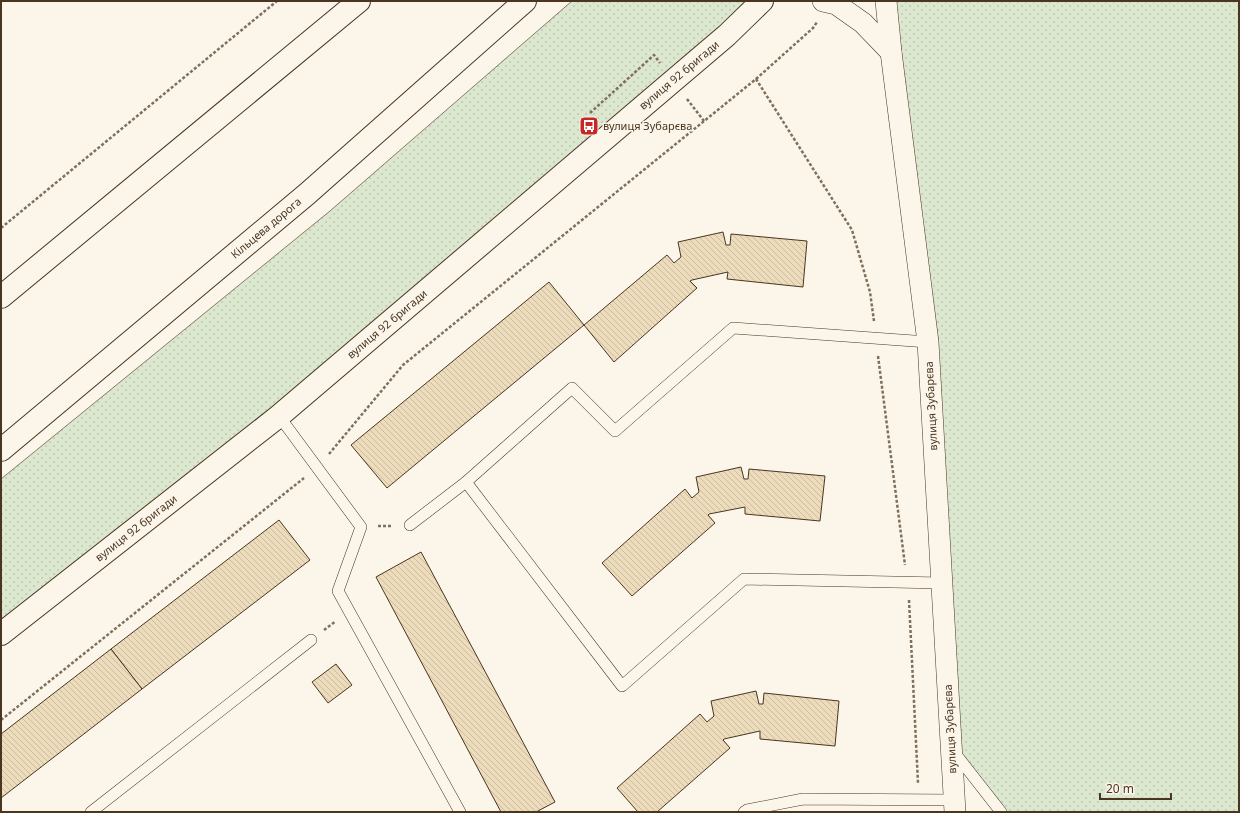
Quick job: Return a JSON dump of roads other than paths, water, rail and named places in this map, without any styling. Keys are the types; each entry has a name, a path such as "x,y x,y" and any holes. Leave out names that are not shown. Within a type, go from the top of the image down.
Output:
{"main road":[{"path":"1,297 359,1"},
{"name":"Кільцева дорога","path":"1,450 307,194 525,1"},
{"name":"вулиця 92 бригади","path":"1,634 279,416 716,45 762,1"}],"street":[{"name":"вулиця Зубарєва","path":"886,1 891,52 928,342 954,806"},
{"path":"820,10 836,4 863,23 891,52"}],"lane":[{"path":"410,525 466,482 572,388 615,431 733,328 928,342"},
{"path":"279,416 361,527 338,591 460,812"},
{"path":"466,482 622,686 744,579 941,583"},
{"path":"91,812 311,640"},
{"path":"951,748 1001,812"},
{"path":"746,811 803,799 954,806"}],"place":[{"name":"вулиця Зубарєва","path":"589,126"}]}
